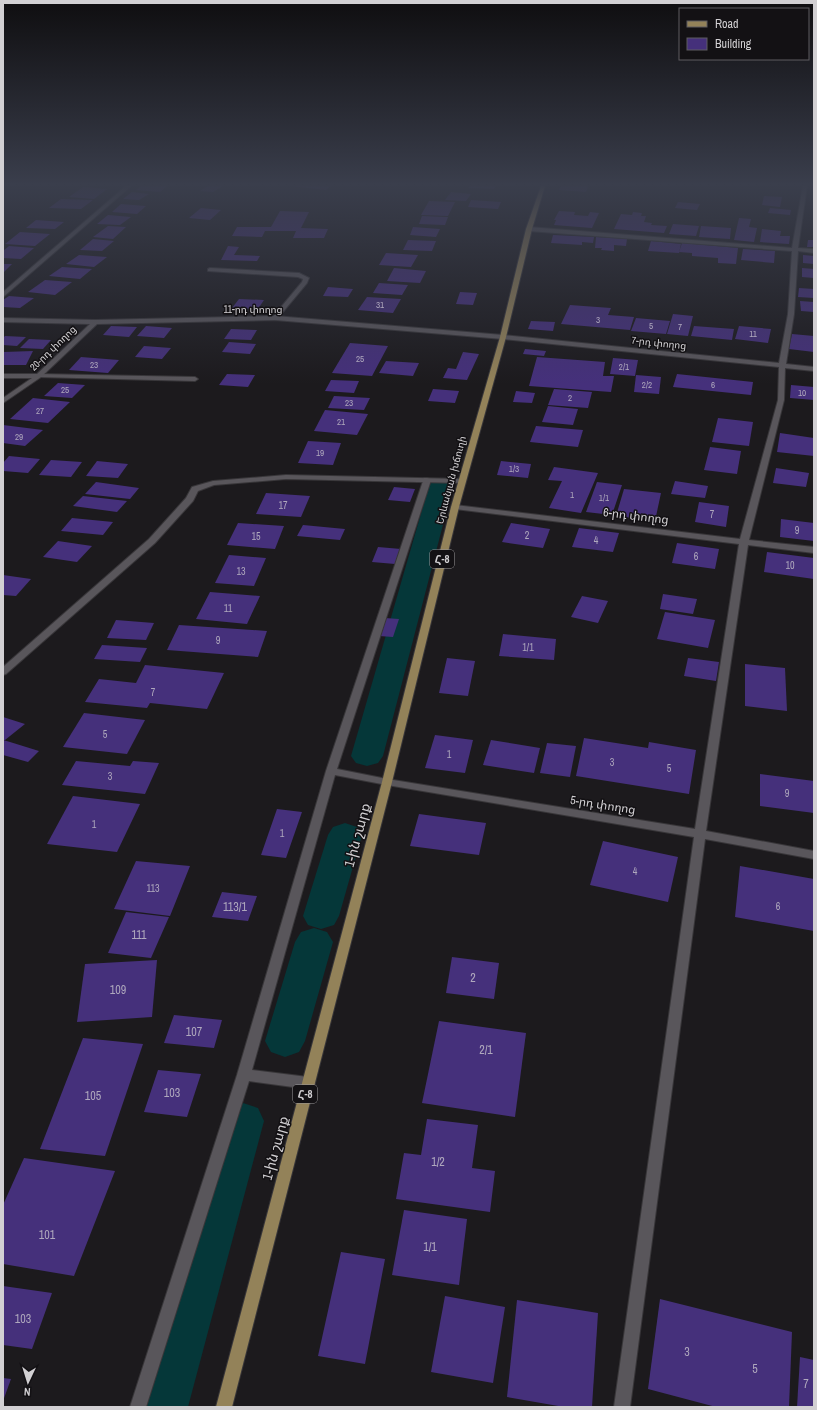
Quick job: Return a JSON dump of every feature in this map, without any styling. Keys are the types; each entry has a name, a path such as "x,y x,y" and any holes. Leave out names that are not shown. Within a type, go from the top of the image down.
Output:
{"main road":[{"name":"Երևանյան խճուղի","path":"387,782 455,506 503,337 524,252"},
{"name":"1-ին շարք","path":"224,1407 387,782"}],"street":[{"path":"3,295 53,252"},
{"path":"622,1407 700,834 744,542 781,400 782,366 792,314 795,252"},
{"path":"210,270 299,275 306,278 305,282 275,318"},
{"name":"11-րդ փողոց","path":"3,320 94,322 275,318 503,337"},
{"name":"20-րդ փողոց","path":"3,401 39,376 94,322"},
{"name":"7-րդ փողոց","path":"503,337 814,369"},
{"path":"3,376 194,379"},
{"path":"3,672 152,541 190,499 195,489 213,483 286,477 462,481"},
{"path":"138,1407 244,1074 330,771 427,480"},
{"name":"6-րդ փողոց","path":"455,506 814,550"},
{"name":"5-րդ փողոց","path":"330,771 814,855"},
{"path":"244,1074 308,1083"}],"building":[{"path":"3,252 30,252 21,259 3,258"},
{"path":"225,252 236,252 234,255 260,256 257,261 221,260"},
{"path":"660,252 679,252 679,253"},
{"path":"679,252 738,252 736,264 718,263 718,258 692,256 692,253"},
{"path":"742,252 775,252 774,263 741,260"},
{"path":"386,253 418,255 411,267 379,265"},
{"path":"79,255 107,257 94,267 66,264"},
{"path":"803,255 814,256 814,264 803,263"},
{"path":"3,264 12,264 3,273"},
{"path":"62,267 92,269 80,279 49,276"},
{"path":"394,268 426,271 420,283 387,281"},
{"path":"802,268 814,269 814,278 802,277"},
{"path":"45,280 72,282 55,295 28,292"},
{"path":"379,283 408,285 402,295 373,293"},
{"path":"328,287 353,289 348,297 323,296"},
{"path":"799,288 814,289 814,298 798,297"},
{"path":"460,292 477,293 473,305 456,304"},
{"path":"9,296 34,298 20,308 3,307 3,300"},
{"path":"367,297 401,299 393,313 358,310"},
{"path":"239,299 264,300 258,309 232,308"},
{"path":"800,301 814,302 814,312 801,311"},
{"path":"570,305 611,308 608,315 634,317 630,330 561,324"},
{"path":"673,314 693,316 688,336 667,334"},
{"path":"636,318 670,321 666,334 631,331"},
{"path":"531,321 555,322 553,331 528,329"},
{"path":"111,326 137,327 129,337 103,335"},
{"path":"146,326 172,328 164,338 137,336"},
{"path":"694,326 734,329 732,340 691,336"},
{"path":"739,326 771,329 768,343 735,339"},
{"path":"231,329 257,330 251,340 224,339"},
{"path":"792,334 814,336 814,352 789,349"},
{"path":"5,336 26,337 17,346 3,345 3,338"},
{"path":"29,339 51,340 43,349 20,348"},
{"path":"229,342 256,344 250,354 222,352"},
{"path":"350,343 388,346 372,376 332,373"},
{"path":"144,346 171,348 162,359 135,357"},
{"path":"525,349 546,351 544,356 523,354"},
{"path":"33,351 26,365 3,365 3,352"},
{"path":"463,352 479,354 467,380 443,378 448,368 456,369"},
{"path":"81,357 119,360 108,373 69,370"},
{"path":"537,357 605,362 603,376 614,376 611,392 529,386"},
{"path":"613,358 638,360 635,376 610,374"},
{"path":"386,361 419,363 413,376 379,373"},
{"path":"227,374 255,375 248,387 219,385"},
{"path":"677,374 753,382 751,395 673,387"},
{"path":"636,375 661,377 659,394 634,392"},
{"path":"331,380 359,381 354,393 325,391"},
{"path":"58,383 85,385 72,398 44,396"},
{"path":"791,385 814,387 814,400 790,398"},
{"path":"433,389 459,391 455,403 428,401"},
{"path":"554,389 592,392 588,408 548,405"},
{"path":"516,391 535,393 532,403 513,402"},
{"path":"334,396 370,398 364,410 328,408"},
{"path":"33,398 70,402 48,423 10,419"},
{"path":"548,406 578,409 573,425 542,422"},
{"path":"325,410 368,414 357,435 314,431"},
{"path":"718,418 753,422 749,446 712,442"},
{"path":"3,425 43,430 25,446 3,443"},
{"path":"536,426 583,430 578,447 530,442"},
{"path":"780,433 814,438 814,456 777,452"},
{"path":"308,441 341,443 333,465 298,463"},
{"path":"710,447 741,451 737,474 704,470"},
{"path":"9,456 40,459 28,473 3,471 3,463"},
{"path":"51,460 82,462 71,477 39,475"},
{"path":"97,461 128,464 118,478 86,476"},
{"path":"501,461 531,464 528,478 497,475"},
{"path":"554,467 598,473 581,513 549,508 562,481 548,480"},
{"path":"776,468 809,473 806,487 773,483"},
{"path":"675,481 708,486 705,498 671,494"},
{"path":"96,482 139,488 130,499 85,494"},
{"path":"597,482 622,485 612,515 586,512"},
{"path":"394,487 415,489 410,502 388,500"},
{"path":"624,489 661,493 655,521 616,516"},
{"path":"266,493 310,496 301,517 256,514"},
{"path":"83,496 127,501 117,512 73,506"},
{"path":"699,502 729,506 726,527 695,522"},
{"path":"72,518 113,522 103,535 61,531"},
{"path":"781,519 814,523 814,541 780,537"},
{"path":"238,523 284,526 275,549 227,545"},
{"path":"511,523 550,529 543,548 502,542"},
{"path":"303,525 345,529 340,540 297,536"},
{"path":"579,528 619,533 613,552 572,547"},
{"path":"58,541 92,546 77,562 43,557"},
{"path":"677,543 719,549 715,569 672,563"},
{"path":"378,547 401,549 395,564 372,562"},
{"path":"767,552 814,558 814,579 764,572"},
{"path":"229,555 266,558 254,586 215,583"},
{"path":"3,575 31,579 16,596 3,595"},
{"path":"210,592 260,596 247,624 196,619"},
{"path":"663,594 697,599 693,614 660,609"},
{"path":"582,596 608,601 598,623 571,617"},
{"path":"665,612 715,620 708,648 657,639"},
{"path":"385,618 399,619 393,637 379,636"},
{"path":"116,620 154,623 146,640 107,638"},
{"path":"179,625 267,631 258,657 167,650"},
{"path":"503,634 556,639 554,660 499,656"},
{"path":"102,645 147,648 140,662 94,659"},
{"path":"447,658 475,661 468,696 439,693"},
{"path":"688,658 719,662 716,681 684,676"},
{"path":"745,664 785,668 787,711 745,706"},
{"path":"145,665 224,673 207,709 150,703 147,708 85,702 99,679 136,683"},
{"path":"84,713 145,720 127,754 63,747"},
{"path":"3,717 25,724 5,740 3,740"},
{"path":"435,735 473,740 465,773 425,768"},
{"path":"584,738 648,748 649,742 696,750 689,794 576,776"},
{"path":"3,740 39,751 28,762 3,755"},
{"path":"491,740 540,748 534,773 483,765"},
{"path":"547,743 576,746 570,777 540,773"},
{"path":"76,761 130,766 133,761 159,763 145,794 62,785"},
{"path":"760,774 814,781 814,813 760,806"},
{"path":"73,796 140,804 117,852 47,844"},
{"path":"277,809 302,812 286,858 261,855"},
{"path":"419,814 486,823 479,855 410,846"},
{"path":"603,841 678,857 668,902 590,885"},
{"path":"136,861 190,866 170,916 114,909"},
{"path":"740,866 814,879 814,931 735,917"},
{"path":"222,892 257,896 248,921 212,917"},
{"path":"126,912 169,917 151,958 108,953"},
{"path":"452,957 499,963 494,999 446,993"},
{"path":"157,960 152,1017 77,1022 85,964"},
{"path":"174,1015 222,1020 214,1048 164,1043"},
{"path":"439,1021 526,1033 515,1117 422,1103"},
{"path":"83,1038 143,1044 105,1156 40,1149"},
{"path":"158,1070 201,1074 187,1117 144,1112"},
{"path":"427,1119 478,1125 472,1168 495,1171 490,1212 396,1199 404,1153 421,1155"},
{"path":"24,1158 115,1171 74,1276 3,1264 3,1205"},
{"path":"404,1210 467,1219 459,1285 392,1275"},
{"path":"341,1252 385,1259 365,1364 318,1356"},
{"path":"3,1286 52,1293 32,1349 3,1345"},
{"path":"445,1296 505,1307 493,1383 431,1372"},
{"path":"660,1299 792,1332 789,1407 716,1407 648,1389"},
{"path":"517,1300 598,1313 592,1407 564,1407 507,1397"},
{"path":"800,1357 814,1360 814,1407 797,1407"},
{"path":"3,1378 11,1379 3,1401"}],"waterway":[{"path":"367,756 441,486"},
{"path":"321,916 345,835"},
{"path":"285,1041 314,942"},
{"path":"163,1407 243,1121"}]}
